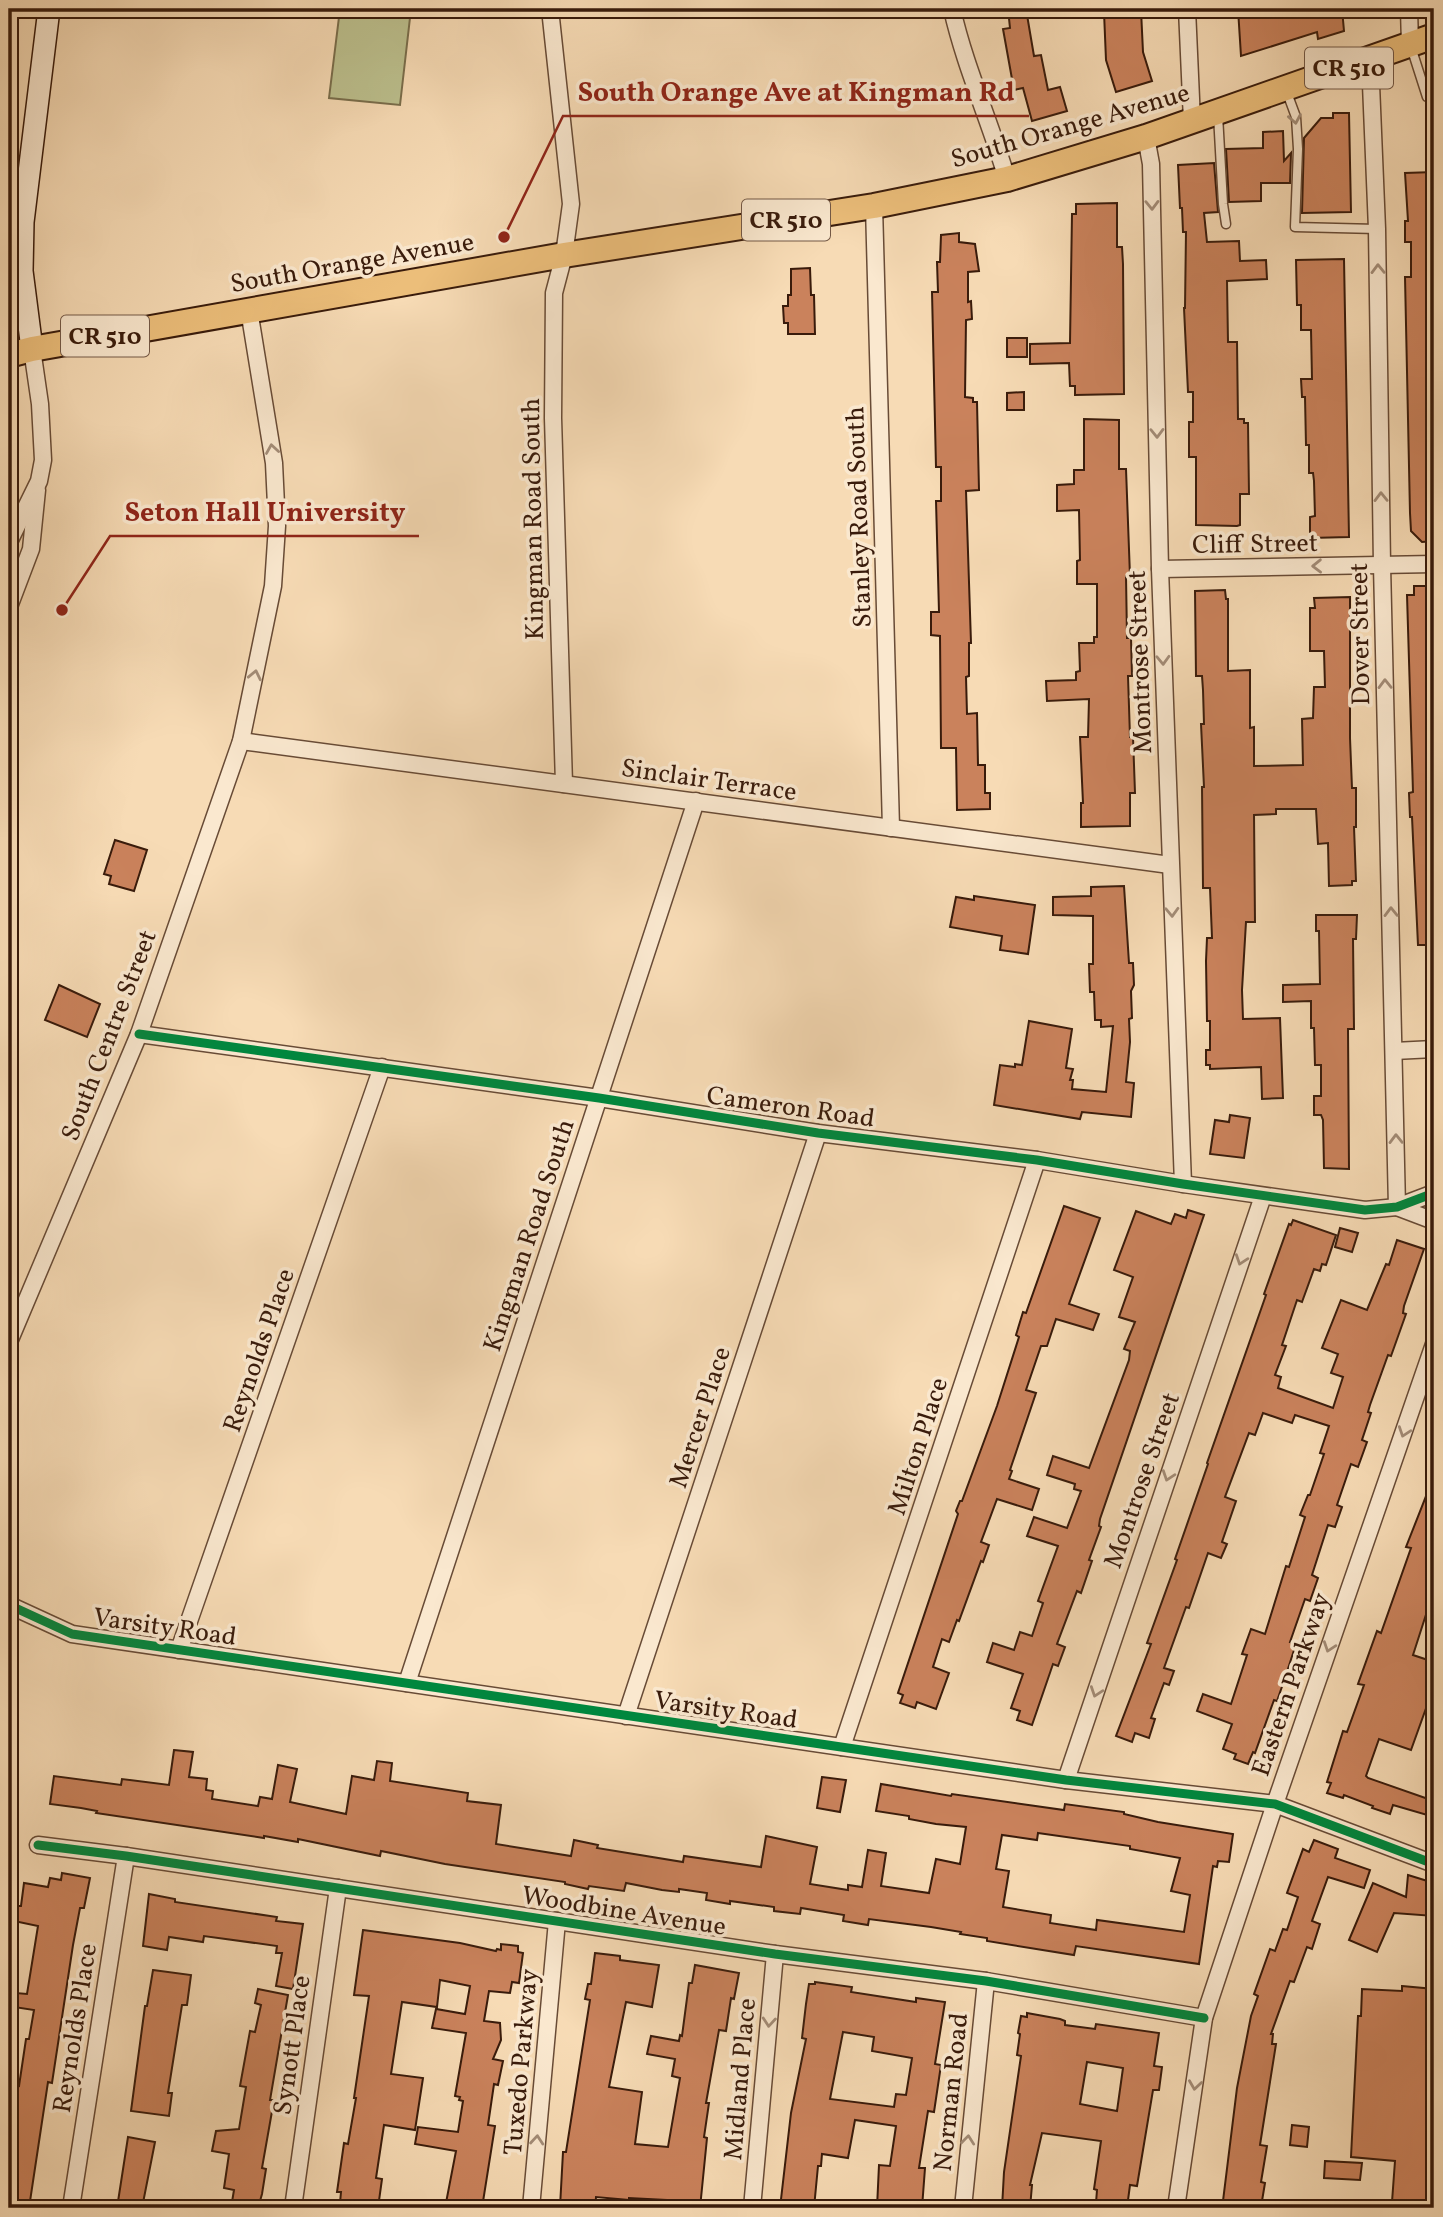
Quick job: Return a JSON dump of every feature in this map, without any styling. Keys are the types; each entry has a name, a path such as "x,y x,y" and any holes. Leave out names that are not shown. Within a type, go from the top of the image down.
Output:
{"main road":[{"path":"21,352 26,313 15,257 49,9"},
{"name":"South Orange Avenue","path":"21,352 564,254 874,206 1007,179 1146,137 1434,36"}],"street":[{"name":"Kingman Road South","path":"550,9 571,204 564,254 554,293 553,418 564,784"},
{"path":"952,9 960,45 993,131 1007,179"},
{"path":"1187,9 1192,121"},
{"path":"1409,9 1410,44"},
{"name":"Dover Street","path":"1370,60 1377,229 1397,1207"},
{"name":"Montrose Street","path":"1146,137 1151,164 1160,569 1183,1184"},
{"name":"Stanley Road South","path":"874,206 891,828"},
{"name":"South Centre Street","path":"9,1342 139,1034 241,741 273,586 277,526 274,463 249,310"},
{"path":"9,607 31,549 38,481 43,460 43,438 21,352"},
{"path":"9,542 38,481"},
{"name":"Cliff Street","path":"1160,569 1434,564"},
{"name":"Sinclair Terrace","path":"241,741 1170,864"},
{"name":"Kingman Road South","path":"408,1683 696,801"},
{"name":"Cameron Road","path":"139,1034 599,1098 818,1133 1037,1160 1365,1210 1397,1207 1434,1193"},
{"path":"1394,1051 1434,1049"},
{"name":"Reynolds Place","path":"179,1650 382,1067"},
{"name":"Mercer Place","path":"626,1716 818,1133"},
{"name":"Milton Place","path":"842,1748 1037,1160"},
{"name":"Montrose Street","path":"1066,1780 1263,1196"},
{"name":"Cameron Road","path":"1397,1207 1434,1222"},
{"name":"Eastern Parkway","path":"1176,2208 1204,2018 1434,1345"},
{"name":"Varsity Road","path":"9,1605 72,1634 1066,1780 1275,1804 1434,1864"},
{"name":"Woodbine Avenue","path":"38,1845 775,1954 986,1981 1204,2018"},
{"name":"Reynolds Place","path":"71,2208 126,1856"},
{"name":"Synott Place","path":"293,2208 338,1888"},
{"name":"Tuxedo Parkway","path":"531,2208 557,1921"},
{"name":"Midland Place","path":"752,2208 775,1954"},
{"name":"Norman Road","path":"962,2208 986,1981"}],"lane":[{"path":"1410,44 1427,97 1434,99"},
{"path":"1286,90 1296,117 1298,149 1295,227 1377,229"},
{"path":"1218,112 1226,224"},
{"path":"9,1767 9,1788"}],"green space":[{"path":"340,9 411,9 400,105 329,98"}],"building":[{"path":"1008,9 1026,9 1034,56 1041,55 1048,90 1060,87 1067,111 1032,121 1023,88 1014,90 1003,29 1010,28"},
{"path":"1238,9 1342,9 1344,31 1318,39 1317,32 1241,56"},
{"path":"1141,10 1143,52 1152,81 1116,92 1106,60 1104,12"},
{"path":"1333,113 1349,113 1351,212 1302,213 1304,138 1321,118 1333,118"},
{"path":"1283,131 1284,161 1291,153 1290,183 1261,183 1261,201 1229,202 1226,149 1263,148 1263,132"},
{"path":"1214,163 1218,212 1204,213 1207,242 1239,241 1240,261 1266,260 1267,279 1227,281 1228,342 1237,342 1238,419 1244,419 1244,423 1248,423 1249,494 1240,494 1240,525 1237,526 1196,525 1196,457 1189,457 1189,422 1193,422 1193,392 1188,392 1184,308 1186,232 1183,232 1180,208 1178,165"},
{"path":"1434,172 1434,541 1422,542 1411,531 1410,513 1405,277 1411,277 1411,242 1405,242 1405,221 1408,221 1405,173"},
{"path":"1117,203 1117,247 1122,247 1123,264 1124,394 1075,395 1075,386 1070,386 1069,363 1030,364 1030,344 1070,343 1072,214 1076,214 1076,204"},
{"path":"959,233 959,242 975,244 979,271 968,272 968,302 971,301 972,319 966,320 965,397 973,398 973,402 977,402 979,490 966,491 971,643 969,676 966,677 967,714 977,713 978,765 985,765 985,793 990,793 990,809 957,810 956,748 941,748 940,636 931,635 931,612 939,612 936,501 941,501 941,467 936,467 932,292 938,292 937,262 940,262 941,235"},
{"path":"1344,259 1349,537 1310,538 1310,517 1315,516 1314,481 1313,473 1309,473 1305,397 1302,397 1301,379 1312,379 1311,330 1301,330 1301,305 1297,305 1296,260"},
{"path":"810,268 815,334 788,334 783,306 788,306 788,295 791,295 791,269"},
{"path":"1007,338 1027,338 1027,357 1007,357"},
{"path":"1024,392 1024,410 1007,410 1007,393"},
{"path":"1084,419 1119,420 1119,469 1126,469 1130,576 1126,576 1127,638 1131,638 1132,676 1128,676 1135,793 1130,793 1130,826 1081,827 1083,803 1080,737 1088,737 1089,699 1047,701 1046,681 1076,680 1076,672 1080,671 1079,643 1094,643 1094,637 1097,637 1097,584 1077,584 1077,561 1080,560 1079,510 1057,511 1057,485 1074,484 1074,470 1084,470"},
{"path":"1414,586 1434,586 1434,945 1418,945 1410,817 1409,793 1413,792 1407,595 1414,595"},
{"path":"1225,590 1228,599 1228,671 1250,670 1250,728 1254,727 1254,766 1303,765 1302,719 1313,718 1314,687 1325,687 1324,651 1310,651 1310,608 1315,608 1314,598 1350,597 1350,738 1352,788 1356,788 1356,881 1352,881 1352,885 1329,886 1328,843 1318,844 1316,809 1276,809 1276,814 1254,815 1255,922 1246,922 1243,1019 1280,1018 1283,1098 1262,1099 1261,1067 1210,1069 1210,1065 1206,1065 1206,1050 1210,1050 1210,1021 1207,1021 1207,938 1212,938 1210,888 1203,888 1204,787 1201,724 1204,724 1202,676 1196,676 1195,591"},
{"path":"115,840 147,850 134,891 109,884 111,876 104,874"},
{"path":"1124,886 1129,963 1133,963 1134,985 1131,991 1132,1018 1129,1019 1126,1082 1134,1083 1131,1117 1082,1112 1080,1119 994,1105 1000,1065 1022,1065 1029,1021 1072,1029 1066,1068 1073,1069 1070,1080 1073,1080 1072,1089 1106,1092 1113,1026 1101,1027 1101,1020 1095,1020 1089,964 1093,964 1093,916 1053,915 1053,897 1091,896 1091,887"},
{"path":"974,896 1035,905 1028,954 1000,950 1002,936 950,927 956,897 974,900"},
{"path":"1316,915 1357,915 1356,939 1353,939 1354,1029 1348,1029 1349,1169 1324,1168 1323,1120 1321,1115 1314,1115 1314,1096 1321,1096 1321,1065 1315,1065 1311,1001 1283,1002 1283,985 1320,984"},
{"path":"59,985 100,1004 87,1037 45,1020"},
{"path":"1230,1115 1250,1118 1244,1158 1210,1154 1215,1120 1229,1122"},
{"path":"1064,1206 1100,1218 1069,1304 1099,1314 1093,1330 1056,1319 1047,1346 1041,1346 1026,1390 1036,1393 1009,1479 1039,1489 1032,1510 997,1499 981,1542 989,1545 983,1562 981,1561 949,1642 942,1639 933,1667 949,1673 936,1709 917,1702 915,1708 900,1703 903,1695 898,1693 958,1514 956,1511 997,1406 1019,1337 1016,1335 1023,1312 1026,1313"},
{"path":"1188,1210 1204,1215 1100,1519 1101,1527 1089,1560 1092,1561 1081,1593 1077,1591 1057,1644 1065,1647 1058,1666 1053,1664 1032,1725 1017,1720 1020,1711 1011,1708 1023,1674 987,1662 993,1643 1014,1650 1020,1632 1032,1636 1043,1603 1038,1601 1058,1546 1027,1536 1034,1517 1067,1528 1081,1491 1074,1489 1075,1484 1047,1475 1053,1456 1089,1468 1129,1360 1130,1351 1124,1349 1135,1322 1119,1317 1133,1277 1114,1270 1136,1211 1171,1224 1175,1214 1186,1218"},
{"path":"1293,1220 1336,1235 1326,1265 1322,1264 1320,1271 1314,1269 1302,1302 1297,1300 1282,1345 1286,1346 1275,1375 1281,1377 1278,1388 1333,1408 1343,1377 1331,1373 1338,1354 1322,1348 1341,1300 1367,1310 1386,1264 1389,1265 1397,1240 1424,1249 1404,1306 1403,1313 1406,1314 1370,1405 1368,1412 1371,1413 1362,1440 1367,1442 1358,1467 1351,1464 1337,1505 1342,1507 1335,1527 1328,1525 1312,1575 1318,1578 1310,1601 1305,1599 1290,1642 1296,1644 1285,1678 1248,1764 1234,1759 1236,1754 1223,1749 1232,1724 1197,1711 1203,1694 1231,1704 1247,1655 1242,1654 1251,1629 1265,1634 1286,1566 1289,1567 1305,1517 1300,1515 1324,1454 1320,1453 1329,1426 1295,1415 1292,1423 1263,1413 1255,1435 1249,1433 1225,1497 1236,1501 1222,1542 1227,1544 1221,1558 1208,1553 1189,1608 1186,1607 1164,1668 1174,1671 1169,1685 1164,1683 1151,1718 1155,1719 1149,1738 1135,1733 1132,1742 1116,1736 1151,1644 1147,1643 1266,1295 1264,1294 1289,1224 1291,1225"},
{"path":"1340,1228 1358,1233 1352,1252 1335,1247"},
{"path":"1432,1481 1434,1599 1431,1599 1413,1655 1434,1662 1434,1686 1411,1750 1379,1739 1366,1776 1434,1801 1434,1817 1393,1805 1390,1814 1344,1795 1343,1798 1327,1793 1331,1783 1327,1782 1343,1731 1347,1732 1364,1685 1358,1684 1377,1631 1381,1633 1411,1548 1406,1547"},
{"path":"174,1750 193,1752 189,1777 207,1779 206,1790 213,1791 212,1799 258,1806 260,1797 272,1799 278,1765 297,1769 290,1802 346,1814 352,1776 374,1780 377,1761 392,1763 390,1781 468,1793 467,1801 501,1805 496,1844 571,1856 574,1840 598,1845 597,1848 683,1862 684,1856 761,1867 766,1836 817,1847 810,1884 848,1890 848,1885 862,1887 868,1850 886,1853 881,1886 929,1893 936,1859 960,1864 966,1827 936,1824 909,1819 909,1816 876,1811 881,1784 1064,1810 1065,1804 1124,1812 1158,1822 1233,1834 1229,1862 1218,1861 1217,1867 1213,1866 1199,1964 1076,1946 1074,1955 987,1941 987,1938 931,1927 869,1919 868,1925 843,1921 844,1915 801,1908 800,1914 774,1911 774,1907 706,1900 707,1893 679,1889 679,1892 626,1883 624,1891 589,1886 588,1889 565,1882 445,1864 381,1851 380,1856 298,1839 298,1842 264,1838 50,1804 54,1776 121,1785 122,1779 169,1785","holes":["1038,1833 1130,1846 1130,1849 1180,1858 1171,1891 1190,1895 1184,1932 1097,1920 1096,1930 1050,1923 1051,1915 1003,1907 1009,1871 996,1869 1002,1835 1037,1840"]},
{"path":"822,1777 846,1780 840,1812 817,1808"},
{"path":"1314,1840 1338,1849 1335,1858 1370,1870 1364,1888 1328,1877 1312,1921 1320,1924 1312,1949 1307,1947 1294,1982 1290,1981 1271,2034 1272,2044 1276,2044 1260,2145 1267,2146 1261,2182 1265,2183 1261,2207 1223,2201 1237,2088 1251,2016 1258,1996 1254,1994 1270,1949 1275,1951 1283,1929 1287,1930 1298,1897 1287,1893 1303,1849 1309,1852"},
{"path":"62,1873 90,1878 84,1908 80,1908 73,1945 29,2208 9,2207 9,2084 19,2086 26,2039 29,2039 34,2010 14,2007 16,1993 27,1994 38,1926 14,1921 18,1906 21,1906 24,1883 48,1887 50,1878 61,1880"},
{"path":"1408,1875 1434,1883 1434,1916 1394,1913 1377,1952 1349,1940 1373,1883 1406,1897"},
{"path":"149,1894 175,1899 175,1902 277,1917 276,1921 303,1924 293,1989 276,1986 282,1953 276,1953 277,1946 204,1936 203,1942 169,1937 167,1950 143,1946"},
{"path":"363,1930 460,1943 496,1951 501,1950 501,1944 518,1946 518,1952 523,1953 519,1983 512,1982 510,1993 489,1991 484,2021 500,2023 501,2040 493,2059 503,2061 498,2085 494,2084 488,2125 495,2126 482,2208 445,2208 456,2151 415,2144 418,2127 458,2132 463,2101 455,2096 466,2033 432,2028 436,2009 465,2014 470,1986 440,1980 437,2007 402,2002 391,2074 423,2078 415,2130 384,2125 376,2178 382,2179 378,2208 340,2203 341,2192 337,2192 344,2143 348,2144 356,2098 369,1996 354,1995"},
{"path":"595,1953 620,1956 620,1960 659,1965 652,2007 626,2002 609,2087 642,2092 635,2144 668,2147 680,2078 672,2076 675,2059 647,2054 651,2036 679,2041 680,2035 682,2036 689,1983 692,1983 695,1965 739,1973 734,1999 731,1998 726,2031 719,2030 706,2103 709,2103 700,2208 665,2208 666,2200 596,2197 595,2208 560,2207 563,2152 566,2152 590,2000 585,1999 588,1984 591,1984"},
{"path":"153,1970 191,1975 187,2005 182,2005 168,2093 172,2093 169,2116 131,2111 145,2006"},
{"path":"809,1984 852,1987 851,1992 916,2002 916,1998 945,2002 935,2064 941,2065 934,2112 928,2111 919,2168 925,2168 922,2208 877,2208 879,2165 890,2166 896,2126 855,2120 848,2158 822,2154 821,2166 818,2166 814,2208 780,2208 791,2113 806,2039 802,2038","holes":["843,2032 874,2037 872,2051 912,2058 906,2095 896,2094 894,2107 830,2099"]},
{"path":"1402,1986 1434,1989 1434,2205 1392,2202 1395,2161 1351,2157 1358,2016 1361,2016 1362,1989 1402,1991"},
{"path":"258,1989 288,1995 270,2100 274,2100 262,2168 266,2169 262,2194 258,2208 231,2208 234,2190 224,2188 229,2154 212,2151 216,2131 239,2129 246,2087 240,2086 250,2031 255,2032 261,2005 255,2003"},
{"path":"1027,2013 1060,2019 1065,2021 1065,2025 1095,2029 1096,2024 1159,2033 1154,2066 1162,2067 1159,2090 1153,2090 1137,2186 1130,2185 1127,2208 1100,2208 1101,2203 1096,2203 1097,2190 1094,2189 1101,2141 1042,2133 1030,2185 1030,2208 1002,2208 1004,2172 1021,2056 1017,2055 1018,2033 1021,2016 1027,2017","holes":["1087,2062 1123,2068 1117,2111 1080,2104"]},
{"path":"1292,2125 1309,2127 1307,2147 1290,2145"},
{"path":"128,2137 155,2142 142,2208 117,2208"},
{"path":"1325,2161 1362,2163 1360,2180 1324,2178"}],"cycle path":[{"path":"139,1034 599,1098 818,1133 1037,1160 1365,1210 1397,1207 1434,1193"},
{"path":"9,1605 72,1634 1066,1780 1275,1804 1434,1864"},
{"path":"38,1845 775,1954 986,1981 1204,2018"}],"place":[{"name":"South Orange Ave at Kingman Rd","path":"504,237"},
{"name":"Seton Hall University","path":"62,610"}]}
